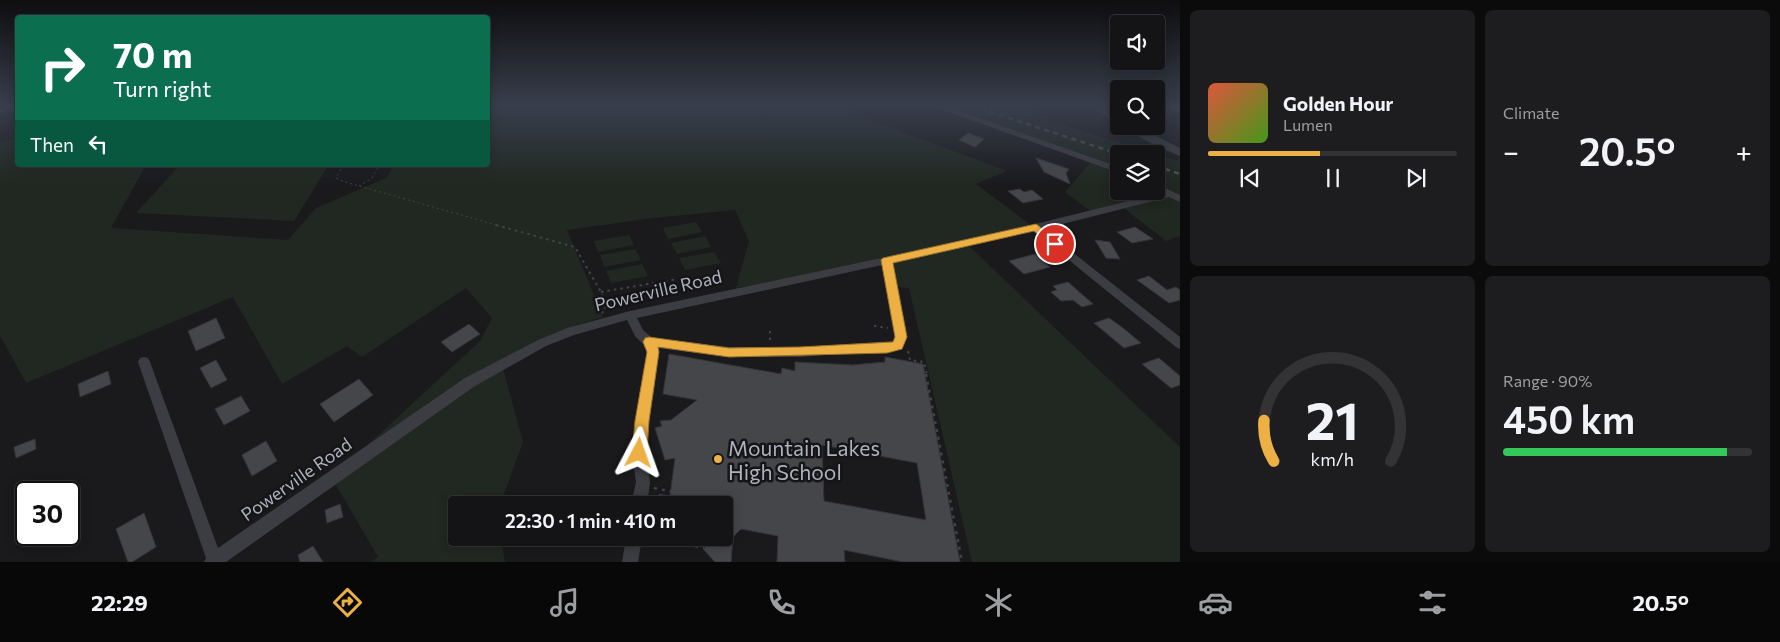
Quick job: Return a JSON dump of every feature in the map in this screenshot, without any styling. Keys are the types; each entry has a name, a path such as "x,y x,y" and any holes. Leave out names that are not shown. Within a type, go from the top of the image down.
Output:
{"street":[{"path":"1014,132 1110,167"},
{"path":"1143,135 1180,152"},
{"name":"Powerville Road","path":"214,561 470,382 510,359 579,328 1176,197"},
{"path":"1036,228 1180,344"},
{"path":"649,342 729,352 800,352 898,346 901,337 887,260"},
{"path":"630,316 638,333 649,342 653,352 640,436 639,453 643,482 641,496"},
{"path":"144,362 214,561"},
{"path":"630,562 633,546"}],"path":[{"path":"342,167 336,178 575,247 601,292 606,307 602,310 604,316"},
{"path":"359,186 371,182 376,176 378,167"},
{"path":"601,292 678,278"},
{"path":"874,326 893,329"},
{"path":"770,331 770,348"},
{"path":"907,347 910,360 924,362 962,562"},
{"path":"654,488 673,492"},
{"path":"694,546 704,548"}],"shaded area":[{"path":"490,132 903,132 1007,171 976,184 1036,229 967,244 1180,447 1180,562 972,562 909,288 899,287 887,260 736,288 749,241 735,210 653,218 567,230 603,317 550,335 501,361 523,442 503,496 448,496 448,546 502,546 505,562 371,562 378,557 332,478 480,341 492,318 466,288 362,357 347,346 282,384 233,297 26,383 0,335 0,142 15,138 15,167 145,167 111,228 288,240 316,208 386,178 394,167 490,167"},
{"path":"1016,132 1086,132 1127,145 1110,145 1110,200 1165,200 1165,157 1177,161 1180,157 1180,236 1166,241 1121,206 1093,213 1065,192 1094,158"},
{"path":"178,167 327,167 294,221 136,213"},
{"path":"696,222 702,232 668,239 663,228"},
{"path":"629,235 634,245 598,252 594,241"},
{"path":"705,236 711,247 677,254 671,243"},
{"path":"635,249 641,260 604,267 600,255"},
{"path":"714,252 721,263 685,270 679,258"},
{"path":"642,264 648,276 611,283 606,271"}],"building":[{"path":"968,133 984,139 975,147 959,140"},
{"path":"1036,158 1069,169 1066,173 1070,184 1044,172"},
{"path":"1020,189 1024,192 1032,190 1043,199 1023,203 1008,191"},
{"path":"1135,227 1153,239 1132,243 1117,232"},
{"path":"1095,240 1110,242 1120,259 1106,258"},
{"path":"1035,254 1050,267 1024,274 1009,261"},
{"path":"1149,276 1167,290 1176,287 1180,290 1180,300 1169,303 1137,280"},
{"path":"1068,282 1093,304 1082,307 1073,300 1061,301 1051,292 1057,290 1053,286"},
{"path":"216,318 225,338 196,351 188,331"},
{"path":"1109,318 1141,343 1124,348 1094,323"},
{"path":"469,324 480,334 452,352 441,342"},
{"name":"Mountain Lakes High School","path":"669,354 781,374 782,368 795,371 795,362 852,365 885,362 885,357 923,364 960,562 903,562 844,550 845,562 777,562 778,536 741,529 733,537 733,496 670,496 675,458 665,460 655,428 662,426 660,421 671,420 697,400 663,394","holes":["822,445 917,463 926,520 824,501"]},
{"path":"1159,358 1180,376 1180,385 1171,388 1142,364"},
{"path":"216,360 227,380 211,388 200,368"},
{"path":"108,371 111,384 80,397 78,384"},
{"path":"359,379 373,395 334,422 320,404"},
{"path":"241,396 250,411 224,425 215,409"},
{"path":"35,439 36,449 16,458 14,447"},
{"path":"266,441 277,461 252,476 242,455"},
{"path":"340,504 343,517 327,523 325,510"},
{"path":"144,513 156,547 132,562 128,562 116,529"},
{"path":"313,546 323,562 300,562 298,555"},
{"name":"Mountain Lakes High School","path":"707,546 732,546 731,562 715,562 703,549"}],"railway":[{"path":"1052,132 1110,151"},
{"path":"1165,169 1180,174"}],"place":[{"name":"Mountain Lakes High School","path":"718,459"}],"route":[{"path":"639,453 653,352 649,342 729,352 800,352 898,346 901,337 887,260 1036,228 1055,244"}]}
